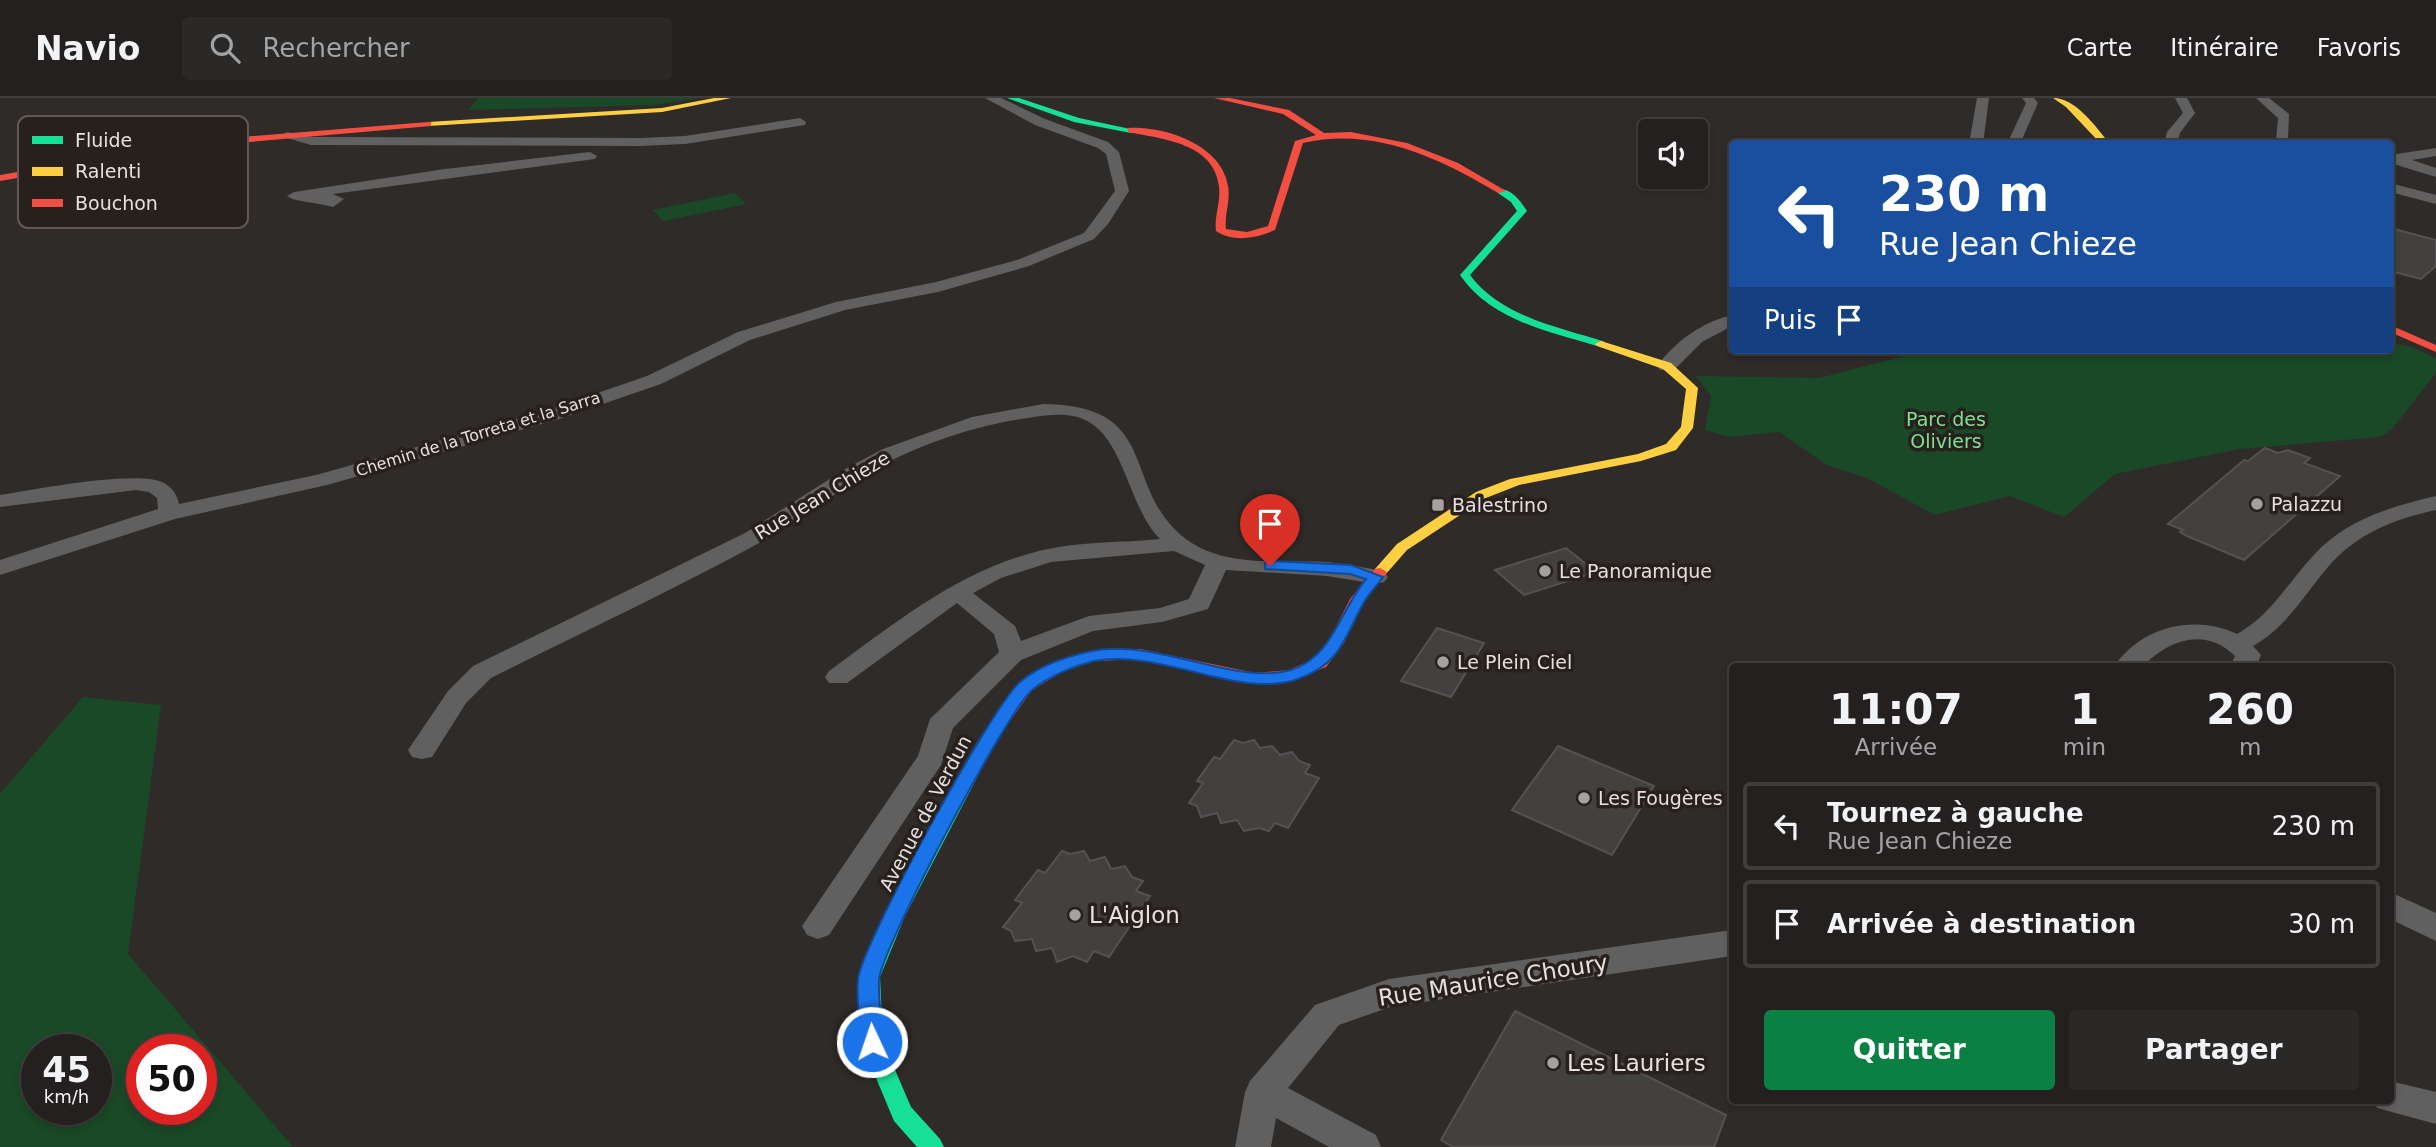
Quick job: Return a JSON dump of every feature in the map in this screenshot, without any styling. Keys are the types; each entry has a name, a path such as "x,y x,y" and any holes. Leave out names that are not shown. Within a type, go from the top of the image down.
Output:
{"main road":[{"path":"248,140 516,117 652,111 727,98"},
{"path":"1011,98 1056,115 1103,126 1165,133 1189,141 1200,149 1221,175 1226,194 1218,223 1221,231 1234,236 1262,234 1272,228 1299,141 1320,134"},
{"path":"1218,98 1283,110 1298,116 1320,134"},
{"path":"2057,98 2069,105 2102,140"},
{"name":"Avenue de Verdun","path":"932,1147 902,1114 872,1042 869,977 895,916 994,727 1026,686 1056,668 1094,656 1140,653 1255,678 1292,675 1320,663 1336,643 1357,598 1402,547 1481,495 1515,482 1641,457 1671,447 1687,429 1692,388 1667,366 1512,314 1472,289 1465,275 1478,254 1509,231 1522,211 1516,200 1441,158 1346,135 1320,134"},
{"path":"0,178 18,175"},
{"path":"2394,330 2436,349"}],"street":[{"name":"Chemin de la Torreta et la Sarra","path":"0,568 50,549 170,513 320,481 549,416 654,380 744,336 842,306 978,277 1066,248 1089,236 1103,221 1122,191 1112,152 1103,145 1040,122 992,98"},
{"path":"1977,140 1983,98"},
{"path":"2014,140 2032,103 2028,98"},
{"path":"2171,140 2174,132 2189,113 2181,98"},
{"path":"2262,98 2285,117 2283,140"},
{"path":"287,136 311,141 685,139 800,122"},
{"path":"333,203 337,199 334,197 294,196 512,163 677,146 685,139"},
{"path":"2394,159 2436,152"},
{"path":"2394,160 2436,173"},
{"path":"2394,188 2436,200"},
{"path":"1667,366 1676,353 1701,334 1729,321"},
{"name":"Rue Jean Chieze","path":"422,750 457,697 482,672 757,536 868,464 959,427 1035,411 1092,415 1109,428 1122,444 1129,468 1149,512 1178,544 1217,563 1351,570 1376,577"},
{"path":"0,501 136,484 155,487 167,496 170,513"},
{"path":"2131,663 2152,644 2191,631 2206,630 2241,655 2334,548 2380,516 2436,503"},
{"path":"838,677 987,575 1048,555 1114,547 1140,550 1178,544"},
{"path":"818,926 931,758 940,725 1012,654 1089,624 1162,615 1199,604 1217,563"},
{"path":"959,593 1006,631 1012,654"},
{"path":"2394,906 2436,928"},
{"name":"Rue Maurice Choury","path":"1252,1147 1263,1092 1327,1015 1390,993 1729,943"},
{"path":"1263,1092 1363,1147"},
{"path":"2394,1098 2436,1108"}],"green space":[{"path":"479,98 701,98 652,105 468,110"},
{"path":"735,193 746,204 663,221 653,210"},
{"name":"Parc des Oliviers","path":"2394,344 2409,346 2436,358 2436,373 2392,429 2380,437 2240,449 2115,474 2064,517 2010,496 1935,515 1867,478 1827,465 1779,432 1729,437 1705,430 1711,396 1696,376 1819,378 1912,354 2394,354"},
{"path":"83,697 161,705 128,954 196,1034 126,1034 126,1125 217,1125 217,1058 293,1147 0,1147 0,794"}],"building":[{"path":"2394,229 2436,240 2436,266 2421,279 2394,272"},
{"name":"Palazzu","path":"2265,448 2278,453 2288,450 2310,458 2304,463 2340,476 2244,560 2187,536 2180,532 2183,530 2168,524 2244,460 2248,461"},
{"name":"Le Panoramique","path":"1566,548 1596,572 1524,595 1495,570"},
{"name":"Le Plein Ciel","path":"1437,628 1484,643 1451,697 1401,681"},
{"path":"1234,740 1243,743 1254,740 1260,748 1272,746 1280,755 1292,752 1299,761 1310,765 1305,773 1319,778 1288,828 1275,823 1269,831 1259,828 1244,831 1237,820 1221,823 1217,813 1201,817 1197,806 1189,803 1203,783 1197,781 1214,757 1220,759"},
{"name":"Les Fougères","path":"1558,746 1654,786 1612,855 1512,810"},
{"name":"L'Aiglon","path":"1062,851 1070,854 1084,851 1090,861 1105,857 1111,869 1125,866 1132,877 1143,881 1136,891 1150,896 1109,957 1094,951 1087,962 1073,956 1057,962 1052,948 1036,951 1032,939 1015,941 1011,931 1003,927 1022,903 1015,900 1038,870 1045,873"},
{"name":"Les Lauriers","path":"1515,1011 1726,1115 1714,1147 1453,1147 1441,1140"}],"traffic: fast":[{"path":"1011,98 1077,120 1131,130"},
{"path":"1501,191 1515,200 1522,211 1465,275 1475,289 1506,311 1545,327 1601,344"},
{"path":"932,1147 902,1114 872,1042 869,977 895,916 987,741"}],"traffic: slow":[{"path":"428,124 662,110 727,98"},
{"path":"2057,98 2069,105 2102,140"},
{"path":"1380,572 1402,547 1481,495 1515,482 1641,457 1671,447 1687,428 1692,388 1667,366 1601,344"}],"traffic: jam":[{"path":"1218,98 1286,112 1320,134"},
{"path":"248,139 428,124"},
{"path":"1131,130 1174,138 1202,151 1213,161 1220,172 1224,187 1221,231 1234,235 1259,233 1272,228 1299,141 1325,135 1378,138 1404,145 1455,165 1501,191"},
{"path":"0,178 18,175"},
{"path":"2394,330 2436,349"},
{"path":"987,741 1026,686 1056,668 1094,656 1140,654 1255,678 1292,675 1320,663 1336,643 1358,599 1380,572"}],"place":[{"name":"Palazzu","path":"2257,504"},
{"name":"Balestrino","path":"1438,505"},
{"name":"Le Panoramique","path":"1545,571"},
{"name":"Le Plein Ciel","path":"1443,662"},
{"name":"Les Fougères","path":"1584,798"},
{"name":"L'Aiglon","path":"1075,915"},
{"name":"Les Lauriers","path":"1553,1063"}],"route":[{"path":"872,1042 869,977 895,916 994,727 1026,686 1056,668 1094,656 1140,653 1255,678 1292,675 1320,663 1336,643 1357,598 1376,577 1351,570 1270,566"}]}
